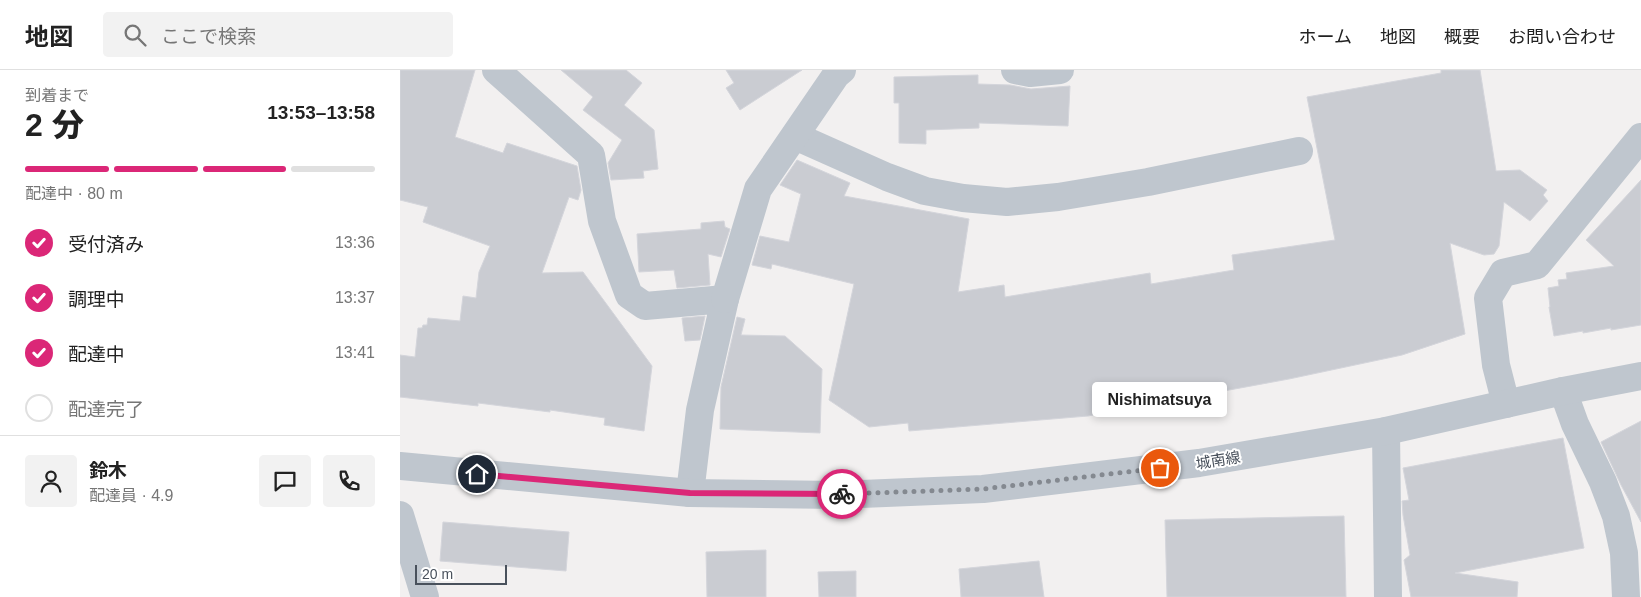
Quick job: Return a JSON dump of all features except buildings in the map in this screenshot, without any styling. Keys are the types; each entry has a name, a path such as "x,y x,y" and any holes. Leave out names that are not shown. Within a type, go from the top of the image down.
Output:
{"street":[{"path":"496,70 591,155 602,220 629,295 645,306 725,299"},
{"path":"690,493 700,410 725,299 758,189 836,75 842,70"},
{"path":"1014,70 1030,73 1060,70"},
{"path":"795,136 925,191 963,198 1006,202 1058,197 1148,182 1299,151"},
{"path":"1506,404 1496,366 1488,298 1503,273 1537,265 1641,137"},
{"name":"城南線","path":"400,466 690,493 837,494 983,489 1199,463 1386,430 1562,391 1641,376"},
{"path":"1562,391 1574,424 1603,482 1616,516 1624,554 1626,597"},
{"path":"1386,430 1388,597"},
{"path":"400,515 425,597"}],"way so far":[{"path":"842,494 983,489 1160,468"}],"place":[{"name":"Nishimatsuya","path":"1160,468"}],"route":[{"path":"477,474 690,493 842,494"}]}
